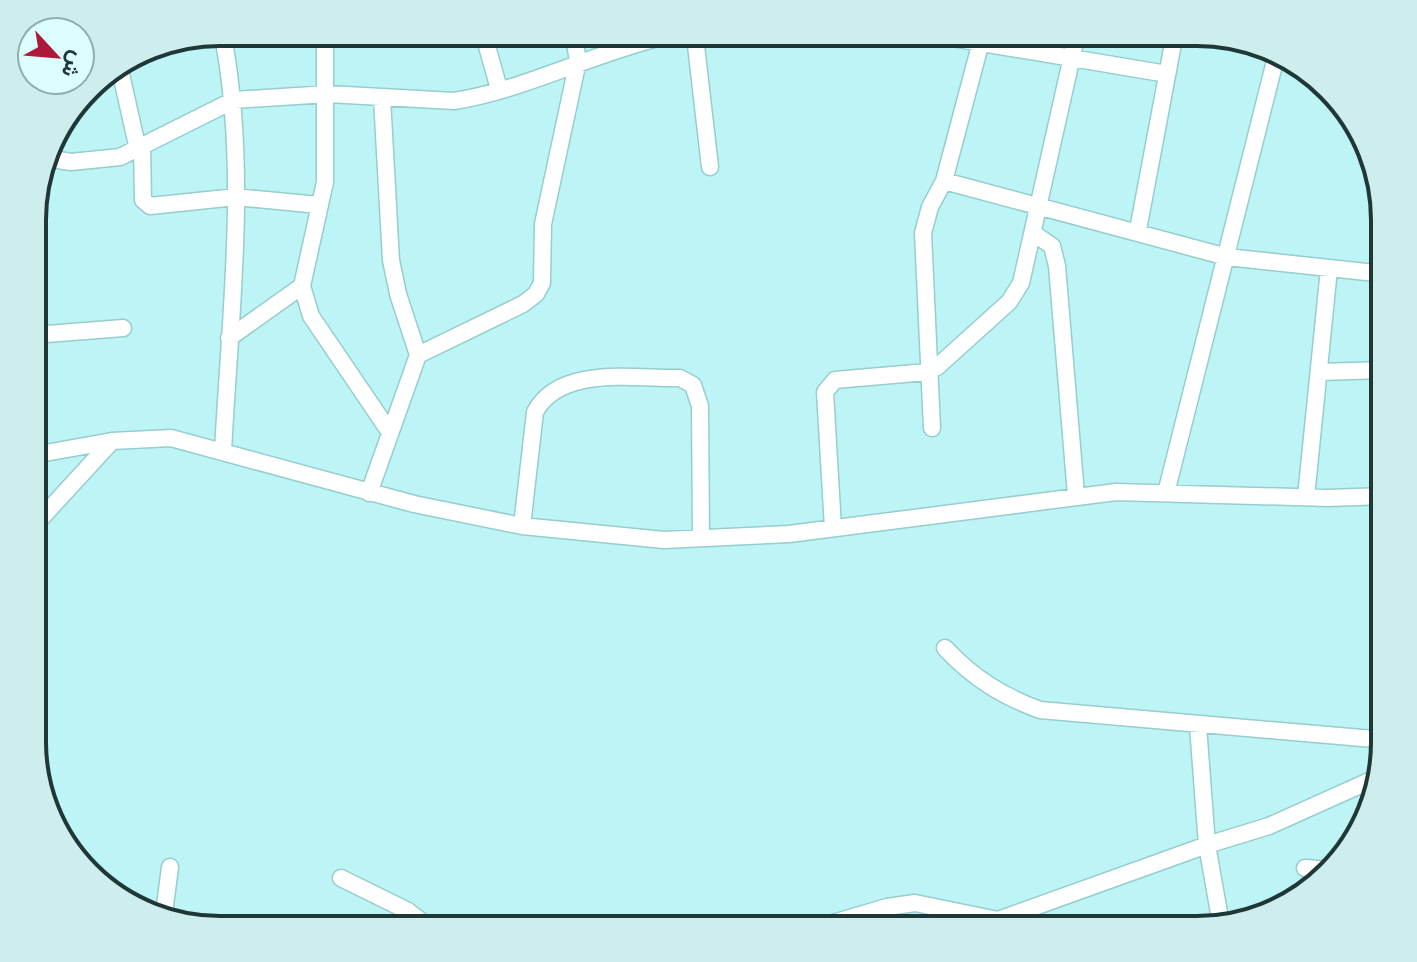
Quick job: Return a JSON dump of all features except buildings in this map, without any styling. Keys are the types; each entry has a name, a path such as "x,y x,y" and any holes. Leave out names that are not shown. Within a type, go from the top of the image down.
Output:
{"street":[{"path":"223,451 236,197 234,100 225,46"},
{"path":"325,46 328,94 325,182 302,286 311,316 389,431"},
{"path":"487,46 499,89"},
{"path":"418,355 523,304 536,294 542,283 543,224 578,61 575,46"},
{"path":"57,159 100,162 140,148 234,100 328,94 454,101 628,46"},
{"path":"696,46 710,167"},
{"path":"932,428 927,372 923,233 930,207 944,181 980,46"},
{"path":"1017,46 1167,74"},
{"path":"833,528 825,392 828,385 835,380 927,372 952,356 1016,293 1033,233 1075,46"},
{"path":"1138,230 1172,46"},
{"path":"1166,493 1274,64"},
{"path":"122,76 140,148 146,204 154,207 236,197 319,205"},
{"path":"369,493 418,355 391,260 382,98"},
{"path":"944,181 1138,230 1227,257 1371,273"},
{"path":"1033,233 1052,246 1057,266 1076,495"},
{"path":"1306,497 1329,269"},
{"path":"229,338 302,286"},
{"path":"46,334 123,328"},
{"path":"1319,372 1371,370"},
{"path":"522,526 535,412 540,402 552,391 574,381 680,378 693,385 700,406 701,538"},
{"path":"46,453 112,441 171,438 369,493 522,526 624,539 701,538 833,528 1076,495 1371,496"},
{"path":"46,513 112,441"},
{"path":"945,648 984,684 1009,699 1040,710 1371,739"},
{"path":"1198,726 1207,845 1219,915"},
{"path":"1009,916 1269,826 1366,782"},
{"path":"165,907 170,867"},
{"path":"1305,868 1316,869"},
{"path":"341,878 415,916"},
{"path":"856,916 915,903 978,916"}]}
